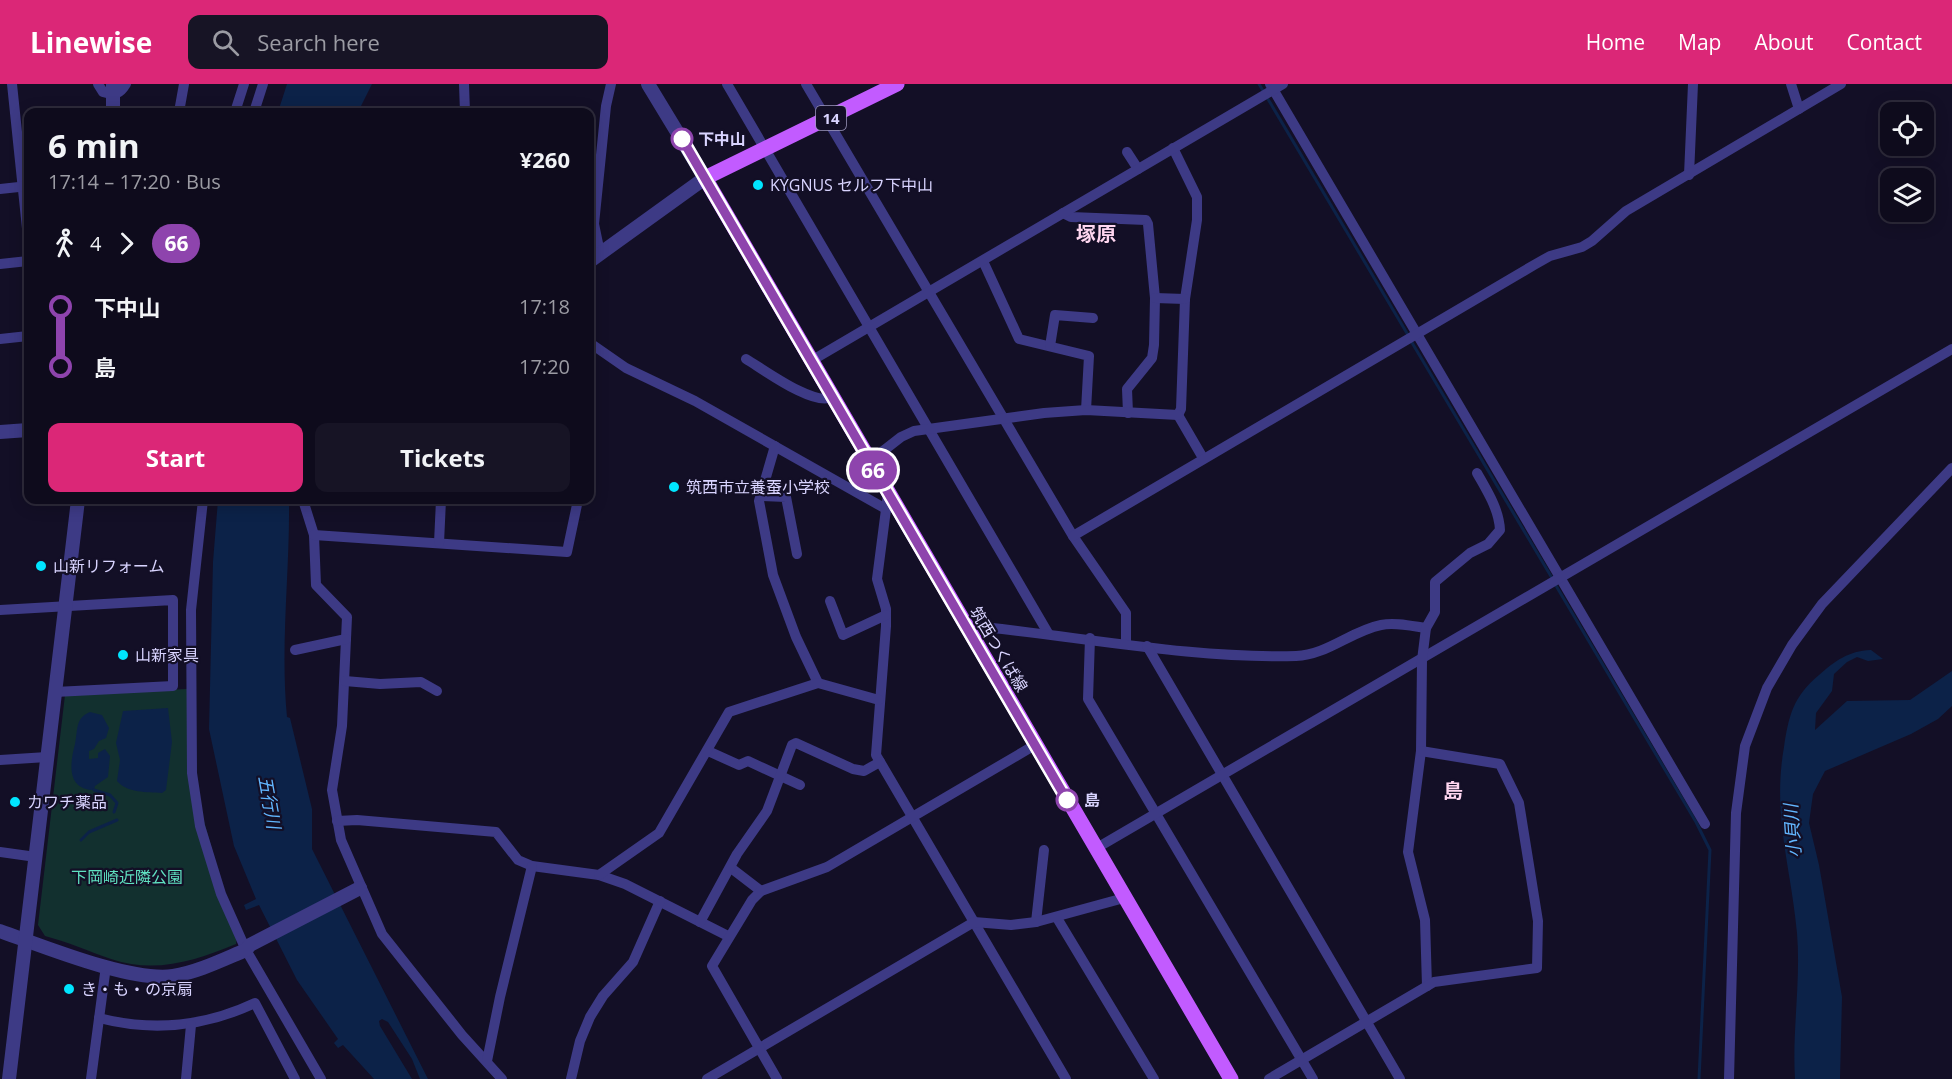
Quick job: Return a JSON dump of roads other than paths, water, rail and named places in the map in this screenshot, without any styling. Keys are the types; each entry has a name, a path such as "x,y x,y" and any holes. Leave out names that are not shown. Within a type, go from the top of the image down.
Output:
{"main road":[{"name":"14","path":"705,178 897,84"},
{"name":"筑西つくば線","path":"705,178 869,462 887,502 964,625 1231,1079"}],"street":[{"path":"12,84 24,173"},
{"path":"98,84 103,92 113,90 121,92 126,84"},
{"path":"179,108 184,84"},
{"path":"236,108 244,84"},
{"path":"255,108 263,84"},
{"path":"464,84 465,108"},
{"path":"595,257 594,224 606,106 611,84"},
{"path":"595,257 705,178 648,84"},
{"path":"727,84 1048,633"},
{"path":"806,84 930,292 1002,419 1073,536 1126,613 1126,643"},
{"path":"1689,175 1693,84"},
{"path":"1791,84 1799,109"},
{"path":"1073,536 1550,256 1582,247 1626,211 1841,84"},
{"path":"811,361 1272,89 1412,336 1557,581 1705,824"},
{"path":"113,90 113,108"},
{"path":"0,100 13,99"},
{"path":"1173,148 1197,197 1196,229 1185,299 1181,409 1178,416"},
{"path":"1127,152 1137,169"},
{"path":"0,189 24,186"},
{"path":"1064,213 1071,218 1146,220 1150,230 1155,297 1152,358 1127,389 1128,413"},
{"path":"0,264 24,261"},
{"path":"983,261 1018,339 1089,356 1086,410"},
{"path":"1155,297 1185,299"},
{"path":"1050,346 1055,315 1093,318"},
{"path":"0,339 24,336"},
{"path":"594,347 626,368 695,401 775,446 887,502 877,579 886,615 876,755 1066,1079"},
{"path":"1095,849 1952,349"},
{"path":"746,359 808,395 821,400 832,397"},
{"path":"869,462 901,437 914,431 1086,410 1178,416"},
{"path":"1178,416 1203,458"},
{"path":"0,432 24,430"},
{"path":"775,446 761,496 773,575 796,637 818,682"},
{"path":"1729,1079 1736,813 1744,746 1767,688 1792,645 1822,604 1952,468"},
{"path":"1427,986 1425,920 1408,852 1421,751 1422,660 1426,628 1435,612 1435,582 1470,553 1488,544 1500,531 1500,519 1493,501 1477,473"},
{"path":"761,496 786,497 797,554"},
{"path":"9,1079 78,504"},
{"path":"203,504 191,610 192,773 200,826 221,894 248,948 321,1079"},
{"path":"304,504 314,535 316,585 347,616 345,681 332,790 341,840 358,890 382,934 462,1035 502,1079"},
{"path":"439,543 441,504"},
{"path":"314,535 567,552 577,504"},
{"path":"0,610 173,600 173,686"},
{"path":"830,601 843,635 886,615"},
{"path":"964,625 1204,653 1296,656 1316,654 1353,634 1382,624 1426,628"},
{"path":"1090,638 1088,699 1313,1079"},
{"path":"295,650 346,639"},
{"path":"1147,646 1221,777 1400,1079"},
{"path":"345,681 380,684 421,682 437,691"},
{"path":"599,875 659,833 729,712 818,682 879,700"},
{"path":"55,692 193,686"},
{"path":"700,922 767,811 792,745 796,742 853,769 864,771 880,762"},
{"path":"777,1079 712,966 728,936 761,891 826,867 1035,745"},
{"path":"708,751 739,765 748,761 800,785"},
{"path":"1269,1079 1434,982 1537,968 1538,921 1519,803 1500,764 1421,751"},
{"path":"0,760 47,757"},
{"path":"337,821 357,820 496,832 518,860 532,866 599,875 660,901 728,936"},
{"path":"1036,922 1044,850"},
{"path":"0,852 36,857"},
{"path":"487,1061 532,866"},
{"path":"731,868 761,891"},
{"path":"0,931 130,973 172,976 198,970 248,948 358,890"},
{"path":"708,1079 974,922 1011,925 1036,922 1124,898"},
{"path":"571,1079 580,1041 590,1017 603,996 633,962 660,901"},
{"path":"1057,918 1154,1079"},
{"path":"91,1079 106,966"},
{"path":"99,1018 124,1025 164,1027 191,1025 235,1013 255,1003 295,1079"},
{"path":"186,1079 191,1025"}],"water":[{"path":"287,84 372,84 360,108 279,108"},
{"name":"五行川","path":"218,504 289,504 285,690 287,717 290,718 312,809 312,849 428,1079 420,1079 412,1059 388,1022 382,1019 379,1021 380,1026 412,1079 374,1079 343,1045 338,1048 334,1043 338,1039 297,980 259,905 246,910 244,905 256,899 234,846 209,729 213,562"},
{"name":"小貝川","path":"1871,650 1883,659 1868,661 1857,657 1847,662 1834,674 1832,691 1816,713 1815,730 1847,701 1910,700 1952,671 1952,706 1938,719 1911,734 1825,771 1813,794 1809,823 1819,865 1842,997 1840,1079 1795,1079 1798,951 1780,795 1786,736 1794,707 1810,683 1842,658 1855,652"},
{"path":"168,708 172,742 166,790 162,793 126,788 117,781 120,760 116,743 123,711"},
{"path":"90,712 102,715 109,728 106,738 99,741 94,749 89,751 89,759 98,758 98,753 105,749 110,756 108,777 95,786 94,790 85,789 74,780 71,767 79,721"}],"waterway":[{"path":"1259,84 1408,335"},
{"path":"1411,341 1552,578"},
{"path":"1555,584 1696,822 1710,850 1699,1079"},
{"path":"94,790 110,795 117,803 114,812"},
{"path":"81,840 89,832 117,820"}],"place":[{"name":"下中山","path":"682,139"},
{"name":"KYGNUS セルフ下中山","path":"758,185"},
{"name":"筑西市立養蚕小学校","path":"674,487"},
{"name":"山新リフォーム","path":"41,566"},
{"name":"山新家具","path":"123,655"},
{"name":"島","path":"1067,800"},
{"name":"カワチ薬品","path":"15,802"},
{"name":"き・も・の京扇","path":"69,989"}],"district":[{"name":"塚原","path":"1096,233"},
{"name":"島","path":"1453,790"}],"park label":[{"name":"下岡崎近隣公園","path":"127,877"}]}
